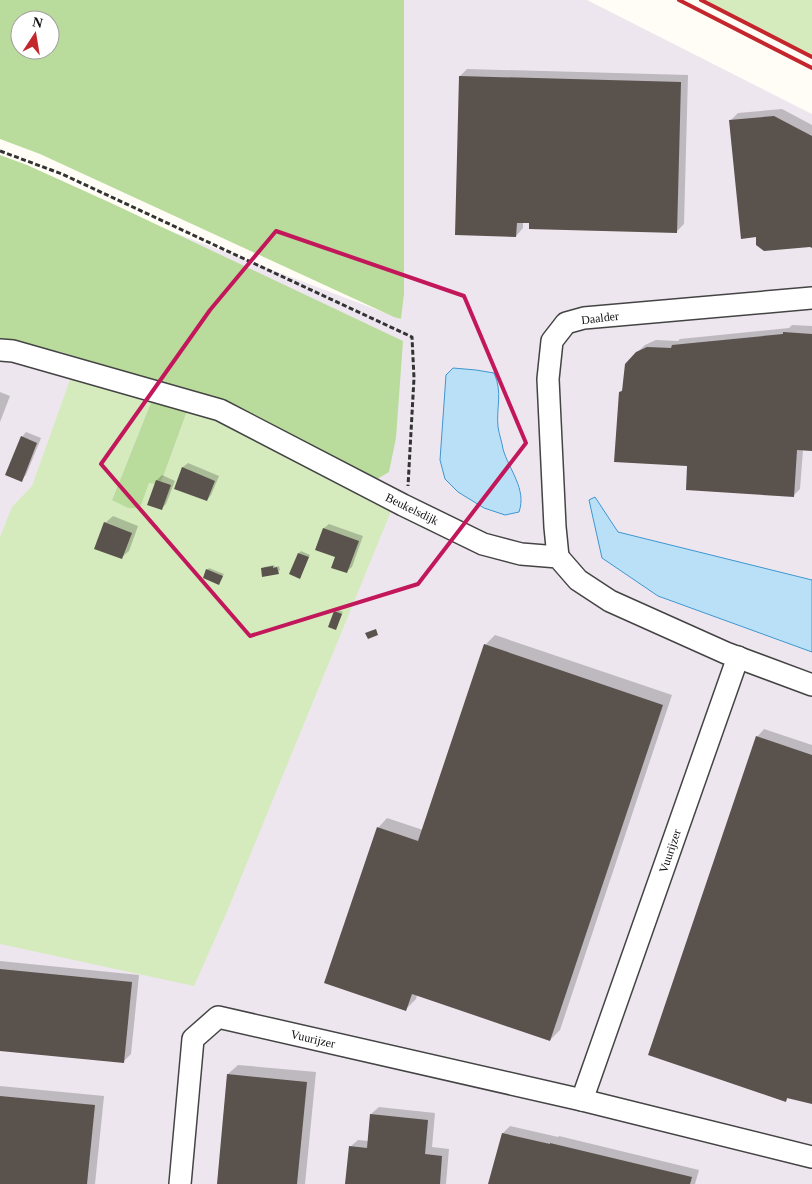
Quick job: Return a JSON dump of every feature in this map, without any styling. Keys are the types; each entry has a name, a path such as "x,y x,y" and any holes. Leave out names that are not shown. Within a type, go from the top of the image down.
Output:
{"street":[{"name":"Daalder","path":"558,557 548,379 552,341 566,324 584,318 812,298"},
{"name":"Beukelsdijk","path":"0,350 13,351 220,410 403,505 483,544 521,554 558,557"},
{"path":"558,557 578,580 610,601 738,658 812,685"},
{"name":"Vuurijzer","path":"582,1100 738,658"},
{"name":"Vuurijzer","path":"180,1184 193,1039 218,1018 582,1100 812,1157"}],"path":[{"path":"0,151 62,174 412,337 414,378 409,483 403,505"}],"highlighted area":[{"path":"276,231 464,296 526,443 418,584 250,636 101,464 210,310"}],"shaded area":[{"path":"404,0 587,0 812,114 812,1184 0,1184 0,166 401,319"}],"green space":[{"path":"0,0 404,0 404,294 401,319 394,317 40,154 0,139"},
{"path":"698,0 812,0 812,59"},
{"path":"0,155 27,165 111,203 403,341 396,438 389,472 377,479 265,421 188,392 61,352 0,342"},
{"path":"72,374 152,400 112,499 128,507 140,508 149,483 160,485 187,411 225,423 394,504 226,914 194,986 0,944 0,537 12,507 32,486"},
{"path":"152,400 187,411 160,485 149,483 140,508 128,508 112,500"}],"water":[{"path":"453,368 494,373 499,394 498,430 503,449 519,487 521,504 519,512 505,515 484,508 458,492 445,479 440,460 446,375"},
{"path":"595,497 618,532 812,580 812,652 658,596 602,558 589,500"}],"building":[{"path":"459,76 681,82 677,233 529,229 529,223 517,223 516,237 455,235"},
{"path":"774,116 812,136 812,248 764,251 756,245 756,237 741,239 729,120"},
{"path":"783,332 812,334 812,451 797,450 794,497 686,490 687,466 614,462 619,392 622,391 625,364 636,352 647,347 671,348 672,345 783,334"},
{"path":"21,436 37,443 22,482 5,475"},
{"path":"182,467 215,481 207,501 174,489"},
{"path":"156,480 171,485 162,510 147,505"},
{"path":"104,522 132,533 122,559 94,549"},
{"path":"323,528 359,541 347,573 331,568 335,557 315,550"},
{"path":"298,553 309,557 300,579 289,574"},
{"path":"273,566 273,568 277,567 279,574 262,577 261,568"},
{"path":"206,569 223,576 219,585 203,578"},
{"path":"334,611 342,614 336,630 328,627"},
{"path":"376,629 378,635 368,639 365,633"},
{"path":"484,644 663,705 550,1041 412,994 406,1011 324,983 377,827 418,841"},
{"path":"756,736 812,755 812,1104 787,1098 786,1102 648,1055"},
{"path":"0,969 132,982 124,1063 0,1051"},
{"path":"227,1074 307,1082 297,1184 217,1184"},
{"path":"0,1096 95,1105 87,1184 0,1184"},
{"path":"370,1114 428,1120 425,1154 442,1156 440,1184 345,1184 349,1146 367,1148"},
{"path":"502,1133 692,1177 690,1184 488,1184"}],"railway":[{"path":"679,0 812,68"},
{"path":"701,0 812,57"}]}
